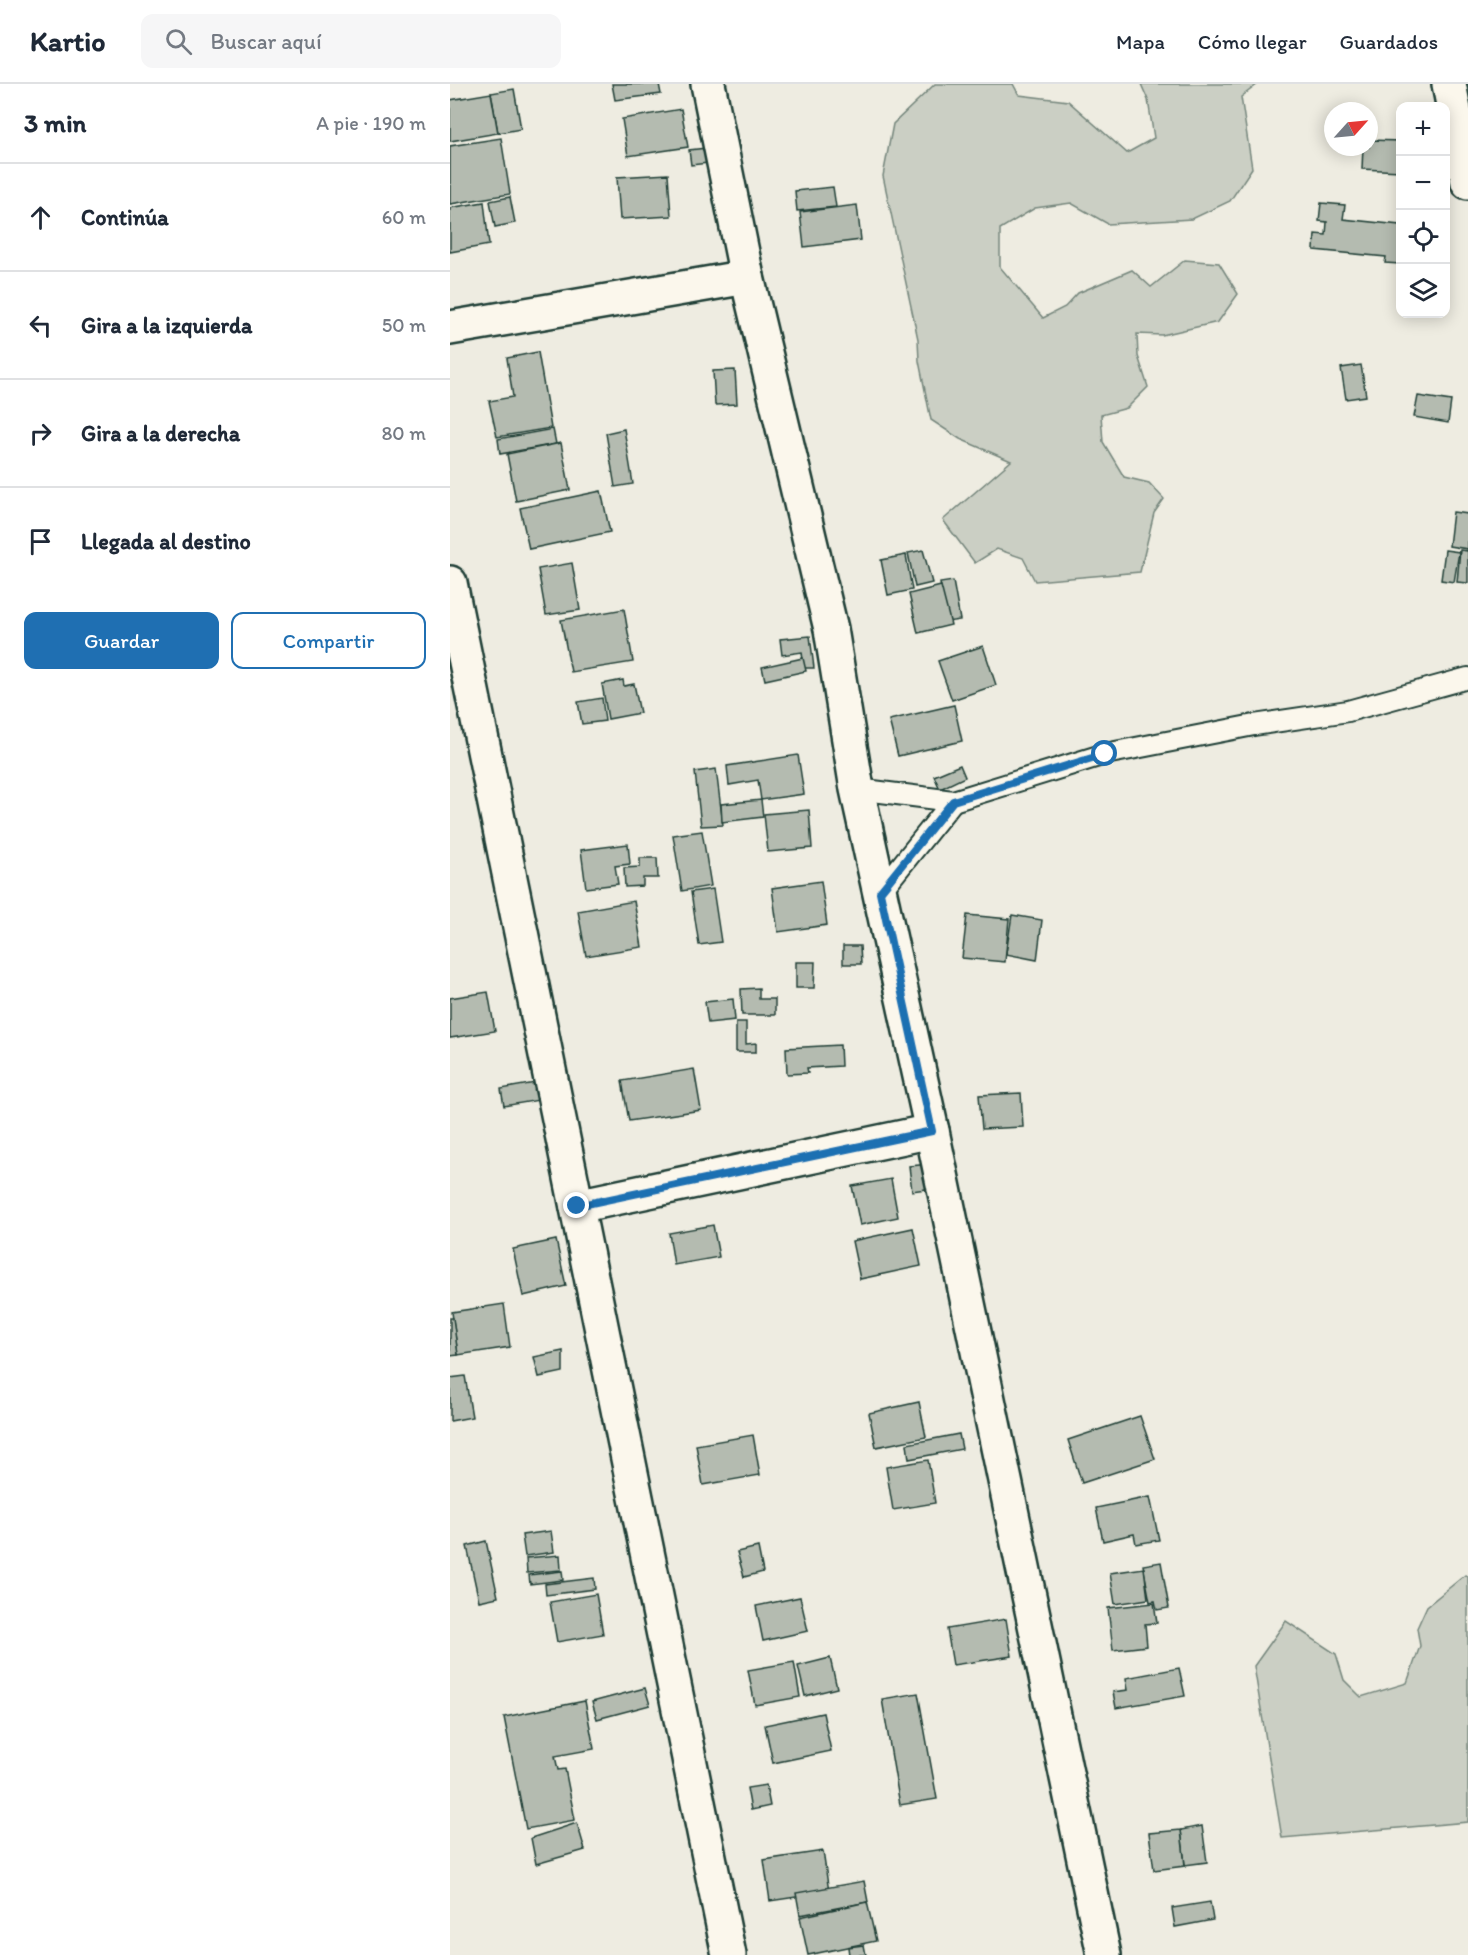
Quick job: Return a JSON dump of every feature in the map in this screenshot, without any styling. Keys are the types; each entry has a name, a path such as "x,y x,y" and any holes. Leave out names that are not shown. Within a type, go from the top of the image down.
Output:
{"street":[{"path":"708,84 747,278 831,629 856,789 932,1131 1104,1955"},
{"path":"1449,84 1468,182"},
{"path":"450,328 747,278"},
{"path":"450,583 729,1955"},
{"path":"577,1206 932,1131"}],"lane":[{"path":"856,789 953,801 1105,754 1254,724 1348,711 1468,678"},
{"path":"880,892 953,801"}],"shaded area":[{"path":"935,84 1013,84 1019,95 1068,101 1127,153 1154,138 1148,100 1141,84 1258,84 1241,97 1252,168 1230,201 1192,219 1108,224 1071,203 1035,208 1000,229 1000,267 1043,318 1065,307 1078,293 1132,270 1151,287 1185,260 1219,263 1238,294 1218,322 1162,335 1137,334 1138,356 1148,387 1127,408 1101,415 1103,442 1124,477 1149,483 1164,499 1154,513 1140,572 1035,581 1023,558 997,549 975,563 943,520 1011,461 960,439 931,420 919,361 918,339 883,176 893,124"},
{"path":"1465,1575 1468,1576 1468,1822 1282,1838 1254,1666 1286,1621 1336,1654 1344,1680 1361,1697 1407,1683 1420,1646 1417,1628 1427,1606"}],"building":[{"path":"612,84 659,84 661,94 615,100"},
{"path":"514,89 521,129 498,133 491,93"},
{"path":"491,93 498,133 450,141 450,100"},
{"path":"681,109 688,147 628,156 622,119"},
{"path":"501,138 510,194 450,204 450,146"},
{"path":"1378,140 1396,141 1396,171 1362,169 1363,156 1378,156"},
{"path":"715,147 717,162 691,165 689,150"},
{"path":"668,174 671,216 620,219 617,177"},
{"path":"833,187 836,207 797,211 795,191"},
{"path":"510,197 515,223 495,227 490,201"},
{"path":"484,202 489,245 450,252 450,208"},
{"path":"1321,203 1345,205 1343,219 1396,225 1396,264 1385,263 1386,257 1314,250 1315,234 1326,235 1327,222 1319,221"},
{"path":"857,205 861,240 804,247 800,212"},
{"path":"538,352 551,428 497,437 489,401 513,397 507,358"},
{"path":"1361,365 1366,396 1346,399 1341,368"},
{"path":"735,370 737,404 715,405 713,371"},
{"path":"1418,396 1451,401 1448,423 1414,417"},
{"path":"553,429 556,444 500,454 498,439"},
{"path":"624,429 633,484 615,487 606,433"},
{"path":"561,443 570,490 516,501 507,454"},
{"path":"601,491 610,532 529,549 520,508"},
{"path":"1453,512 1468,514 1468,549 1449,546"},
{"path":"923,550 932,583 915,587 908,553"},
{"path":"1445,550 1459,552 1454,582 1441,580"},
{"path":"1460,550 1468,551 1468,583 1457,582"},
{"path":"906,555 912,590 888,595 881,560"},
{"path":"572,563 580,610 546,615 538,569"},
{"path":"953,581 960,620 947,622 940,583"},
{"path":"941,586 951,625 918,633 909,594"},
{"path":"624,609 633,662 571,672 561,620"},
{"path":"810,636 814,668 804,668 802,652 782,655 780,639"},
{"path":"983,646 996,685 952,700 938,661"},
{"path":"803,658 806,671 765,680 762,667"},
{"path":"623,680 624,686 634,684 640,713 608,719 602,684"},
{"path":"602,698 605,721 582,724 578,702"},
{"path":"954,705 962,741 898,756 889,720"},
{"path":"798,755 804,794 761,800 758,780 729,785 727,766"},
{"path":"960,765 965,777 940,789 934,776"},
{"path":"716,769 723,825 701,826 695,772"},
{"path":"761,800 763,817 722,822 721,804"},
{"path":"809,810 812,848 768,852 764,814"},
{"path":"702,831 711,886 682,891 673,835"},
{"path":"628,844 630,864 615,866 618,884 586,888 581,850"},
{"path":"640,858 657,858 658,878 643,878 643,886 625,887 624,868 640,867"},
{"path":"821,881 827,925 778,932 772,888"},
{"path":"713,889 721,942 699,945 691,892"},
{"path":"634,901 642,947 586,956 578,911"},
{"path":"967,915 1009,919 1005,962 962,958"},
{"path":"1012,915 1042,920 1037,960 1006,954"},
{"path":"843,946 860,946 861,964 843,964"},
{"path":"796,962 815,962 814,988 796,988"},
{"path":"759,988 759,999 775,999 775,1015 742,1015 741,989"},
{"path":"488,992 495,1031 450,1038 450,998"},
{"path":"733,999 735,1020 708,1023 705,1002"},
{"path":"736,1022 746,1022 746,1044 756,1043 756,1052 736,1052"},
{"path":"840,1045 841,1066 807,1068 808,1073 787,1074 786,1048"},
{"path":"694,1069 701,1110 629,1121 622,1081"},
{"path":"535,1083 539,1100 504,1106 501,1089"},
{"path":"1021,1093 1023,1127 982,1129 979,1095"},
{"path":"931,1164 933,1188 912,1191 909,1166"},
{"path":"891,1179 898,1217 860,1225 852,1186"},
{"path":"713,1225 719,1257 674,1265 669,1233"},
{"path":"913,1228 921,1266 860,1279 852,1241"},
{"path":"556,1240 566,1286 523,1296 513,1249"},
{"path":"504,1304 510,1347 458,1355 452,1312"},
{"path":"450,1318 453,1318 458,1355 450,1356"},
{"path":"563,1351 563,1372 539,1377 534,1357"},
{"path":"465,1376 472,1417 450,1421 450,1378"},
{"path":"919,1402 926,1437 876,1447 869,1413"},
{"path":"1140,1416 1155,1459 1082,1483 1068,1440"},
{"path":"959,1434 962,1449 909,1459 907,1444"},
{"path":"753,1435 760,1475 703,1485 696,1445"},
{"path":"928,1460 935,1503 893,1510 886,1467"},
{"path":"1150,1497 1159,1540 1136,1544 1134,1534 1103,1541 1096,1508"},
{"path":"551,1531 554,1552 525,1556 522,1535"},
{"path":"486,1541 498,1597 479,1601 467,1546"},
{"path":"758,1547 763,1572 744,1577 737,1552"},
{"path":"560,1555 561,1570 527,1573 526,1558"},
{"path":"1161,1562 1169,1608 1157,1610 1155,1601 1150,1602 1143,1565"},
{"path":"1144,1568 1148,1599 1115,1604 1110,1573"},
{"path":"562,1571 563,1580 530,1584 529,1575"},
{"path":"594,1578 595,1589 546,1595 545,1584"},
{"path":"596,1594 603,1634 557,1642 550,1602"},
{"path":"800,1597 808,1631 763,1641 756,1606"},
{"path":"1154,1603 1157,1623 1145,1624 1147,1646 1113,1650 1108,1608"},
{"path":"1006,1619 1012,1656 953,1665 947,1629"},
{"path":"830,1658 837,1688 805,1696 798,1666"},
{"path":"794,1662 800,1697 755,1705 748,1670"},
{"path":"1179,1668 1185,1696 1116,1708 1113,1692 1128,1690 1126,1678"},
{"path":"645,1688 650,1705 597,1719 592,1702"},
{"path":"918,1693 937,1799 900,1805 882,1699"},
{"path":"585,1701 594,1749 555,1756 558,1770 565,1769 575,1820 526,1829 504,1717"},
{"path":"823,1713 831,1751 773,1763 765,1725"},
{"path":"766,1785 770,1806 751,1810 747,1788"},
{"path":"577,1823 585,1850 536,1864 531,1838"},
{"path":"1202,1826 1207,1862 1185,1865 1181,1830"},
{"path":"1181,1830 1185,1866 1154,1870 1149,1833"},
{"path":"823,1851 829,1892 770,1901 764,1860"},
{"path":"864,1881 868,1902 800,1915 796,1893"},
{"path":"867,1902 876,1941 808,1955 800,1917"},
{"path":"1210,1902 1213,1920 1175,1927 1172,1908"},
{"path":"864,1945 866,1955 849,1955 848,1947"}],"route":[{"path":"577,1206 932,1131 880,892 953,801 1105,754"}]}
